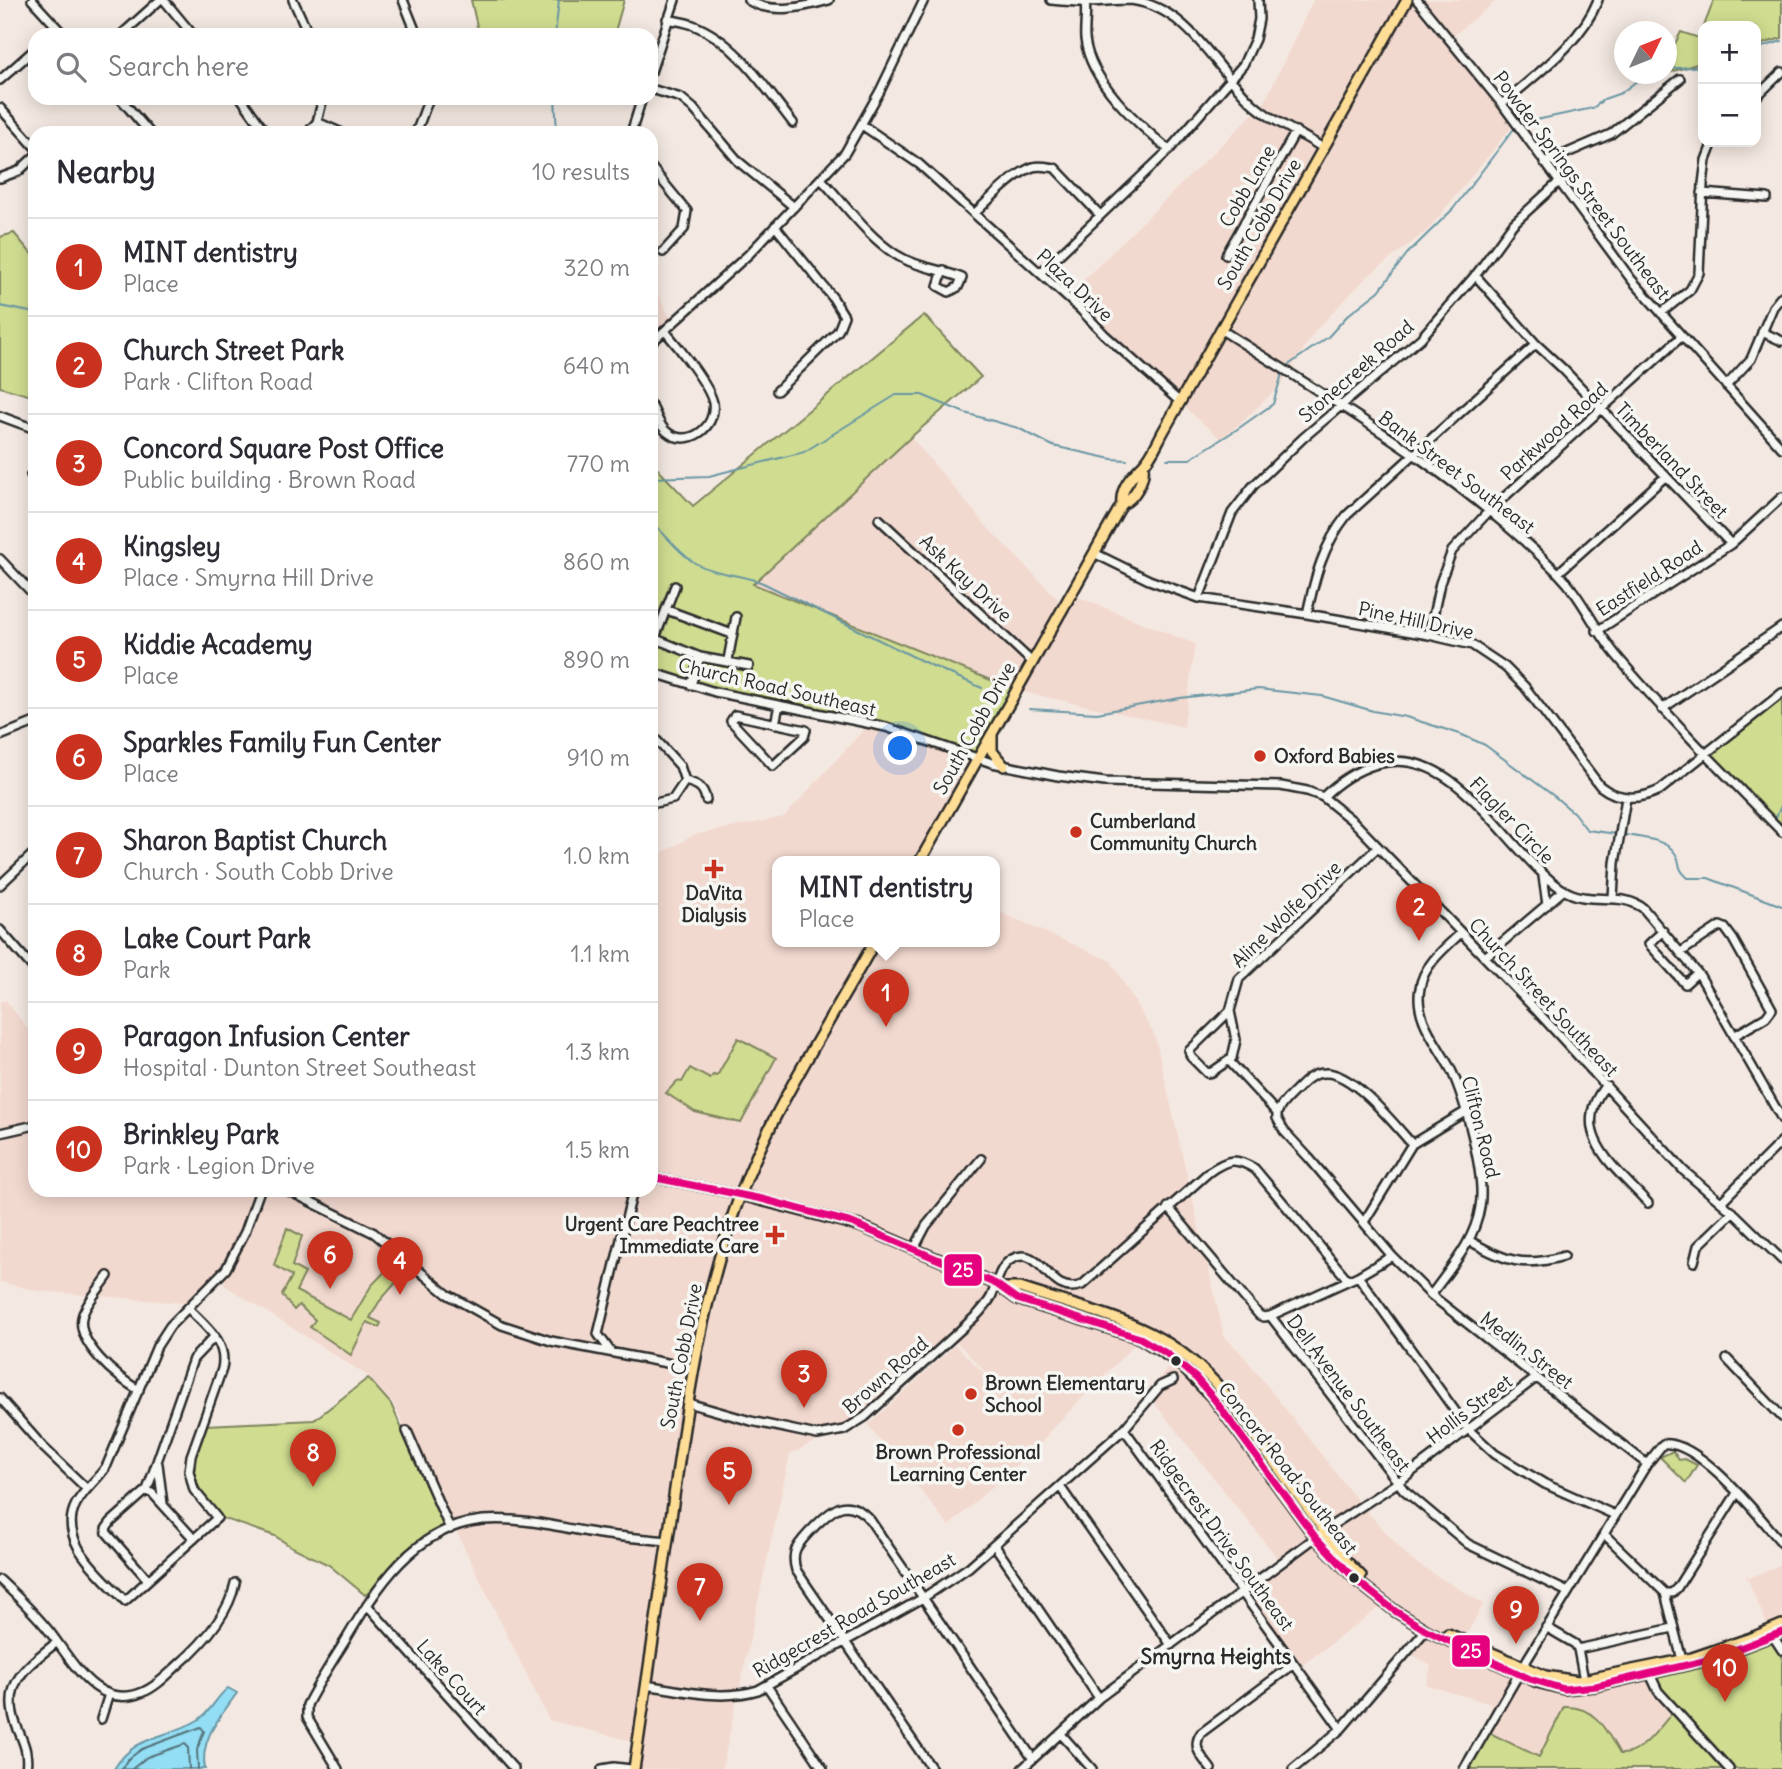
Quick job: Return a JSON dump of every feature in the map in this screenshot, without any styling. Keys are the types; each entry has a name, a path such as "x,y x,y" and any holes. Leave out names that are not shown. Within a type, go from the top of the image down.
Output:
{"main road":[{"name":"South Cobb Drive","path":"923,856 1122,504 1130,500 1144,475 1143,466 1407,0"},
{"path":"993,729 992,751 1004,766"},
{"name":"South Cobb Drive","path":"633,1769 693,1368 710,1286 741,1195 776,1115 872,947"},
{"name":"Concord Road Southeast","path":"741,1195 852,1223 1001,1286 1017,1299 1140,1338 1178,1362 1214,1399 1317,1538 1343,1568 1370,1592 1426,1630 1522,1670 1556,1679 1584,1681 1682,1660 1730,1646 1782,1625"},
{"name":"Concord Road Southeast","path":"1001,1286 1020,1288 1129,1323 1162,1338 1185,1353 1224,1393 1353,1569 1398,1606 1552,1687 1574,1689 1650,1674 1708,1660 1778,1634"}],"street":[{"path":"32,0 57,28"},
{"path":"129,28 162,0 187,28"},
{"path":"293,0 306,28"},
{"path":"403,0 414,28"},
{"path":"658,49 674,0"},
{"path":"748,0 766,7 791,8 829,0"},
{"path":"658,336 718,284 845,153 862,125 924,0"},
{"path":"1051,0 1131,0 1169,15 1202,44 1250,101 1323,148"},
{"path":"1040,274 1169,150 1243,65 1252,49 1259,19 1258,0"},
{"name":"Powder Springs Street Southeast","path":"1417,0 1502,104 1631,279 1782,448"},
{"path":"1502,104 1575,38 1591,17 1598,0"},
{"path":"1085,1 1085,39 1096,72 1125,110 1169,150"},
{"path":"667,19 694,26 725,44 757,77 793,123"},
{"path":"0,80 28,55"},
{"path":"1761,92 1782,72"},
{"path":"1544,163 1611,134 1680,79"},
{"path":"658,91 681,97 740,162 793,207"},
{"path":"126,105 144,126"},
{"path":"247,105 261,126"},
{"path":"313,126 321,105"},
{"path":"419,126 426,105"},
{"path":"634,126 640,105"},
{"path":"0,108 28,139"},
{"path":"317,121 327,126"},
{"name":"Plaza Drive","path":"862,125 919,164 1180,402"},
{"name":"Cobb Lane","path":"1226,256 1296,131"},
{"path":"1661,313 1684,296 1699,274 1702,193 1706,160 1711,147"},
{"path":"0,178 19,171 28,163"},
{"path":"975,213 1002,187 1029,169 1040,166 1055,168 1100,215"},
{"path":"658,176 687,211 684,229 663,252"},
{"path":"821,178 875,238 895,254 922,266 943,270 962,278 958,287 949,292 938,286 943,270"},
{"name":"Stonecreek Road","path":"1199,598 1224,530 1237,505 1269,470 1421,338 1475,275 1513,224 1559,183"},
{"path":"1702,193 1767,198"},
{"path":"775,226 833,298 844,316 838,331 777,391"},
{"name":"Timberland Street","path":"1475,275 1536,344 1731,544"},
{"path":"1726,386 1751,359 1773,307 1782,296"},
{"name":"Bank Street Southeast","path":"1220,329 1415,454 1489,511 1558,573 1578,595 1597,631 1662,709 1782,832"},
{"path":"658,420 674,437 683,439 699,434 706,428 713,413 711,396 665,331"},
{"path":"1762,332 1782,341"},
{"name":"Parkwood Road","path":"1429,635 1440,583 1452,551 1489,511 1682,336"},
{"path":"1307,614 1320,559 1337,529 1359,502 1536,344"},
{"path":"0,416 28,426"},
{"path":"1558,573 1666,476"},
{"name":"Eastfield Road","path":"1597,631 1731,544 1782,497"},
{"name":"Ask Kay Drive","path":"879,519 1031,661"},
{"name":"Pine Hill Drive","path":"1094,553 1149,580 1199,598 1429,635 1472,645 1505,667 1552,720 1600,786 1608,793 1626,798"},
{"path":"0,559 28,589"},
{"path":"658,628 675,586"},
{"path":"667,610 733,634"},
{"path":"728,660 736,617"},
{"path":"1662,709 1782,627"},
{"path":"658,640 701,657 728,660 748,666"},
{"path":"691,685 701,657"},
{"name":"Church Road Southeast","path":"658,674 691,685 886,727 976,758"},
{"path":"1614,898 1615,863 1626,798 1644,796 1660,790 1782,693"},
{"path":"775,724 779,705"},
{"path":"735,715 775,724 806,730 804,737 773,766 731,721 735,715"},
{"path":"0,736 28,727"},
{"path":"658,742 680,766 685,781"},
{"name":"Church Street Southeast","path":"976,758 1081,780 1280,786 1323,797 1342,811 1485,957 1684,1171 1733,1212 1782,1260"},
{"name":"Flagler Circle","path":"1323,797 1352,775 1368,767 1388,761 1422,765 1443,774 1460,787 1543,876 1564,890"},
{"path":"685,781 701,787 705,791 706,800"},
{"path":"658,802 673,799 685,781"},
{"name":"Aline Wolfe Drive","path":"1230,1011 1239,979 1377,848"},
{"path":"0,885 28,859"},
{"path":"1543,876 1547,905"},
{"path":"1485,957 1564,890 1578,898 1614,898 1635,902 1697,973 1782,1119"},
{"path":"1681,953 1720,926 1725,928 1733,939 1772,1009 1766,1017 1734,1036"},
{"path":"0,930 28,962"},
{"path":"1663,931 1649,944 1685,984 1697,973"},
{"name":"Clifton Road","path":"1431,1295 1469,1241 1480,1206 1478,1165 1465,1112 1450,1069 1421,1013 1419,998 1420,986 1427,970 1461,933"},
{"path":"1230,1011 1236,1040 1229,1061 1208,1073 1191,1057 1189,1051 1230,1011"},
{"name":"Medlin Street","path":"1229,1061 1277,1113 1284,1131 1392,1256 1431,1295 1647,1464"},
{"path":"1277,1113 1283,1103 1310,1076 1324,1072 1336,1074 1366,1094 1412,1144"},
{"path":"1606,1085 1592,1105 1593,1137 1600,1150 1648,1203"},
{"path":"1364,1222 1412,1144 1465,1112"},
{"path":"0,1133 28,1127"},
{"path":"1721,1202 1782,1141"},
{"path":"914,1249 926,1226 981,1159"},
{"name":"Brown Road","path":"688,1404 802,1433 827,1434 844,1430 865,1417 978,1314 1001,1286 1005,1264 1020,1256 1033,1258 1061,1286 1069,1288 1082,1285 1219,1165 1237,1160 1255,1169 1348,1280"},
{"name":"Concord Road Southeast","path":"658,1178 741,1195"},
{"path":"189,1309 223,1348 223,1363 191,1456 189,1471 194,1490 217,1518 125,1601 78,1548 71,1521 77,1503 107,1465 164,1334 226,1269 245,1232 258,1197"},
{"path":"301,1197 374,1233 447,1294 494,1321 530,1336 693,1368"},
{"path":"611,1352 598,1334 631,1197"},
{"name":"Dell Avenue Southeast","path":"1168,1207 1259,1315 1270,1316 1302,1354 1397,1483 1468,1544 1568,1592"},
{"path":"1695,1262 1698,1246 1733,1212"},
{"path":"1469,1241 1497,1257 1514,1261 1538,1262 1564,1256"},
{"path":"1270,1316 1358,1276 1392,1256"},
{"path":"108,1276 83,1314 82,1334 121,1379 139,1390"},
{"path":"1358,1276 1468,1429 1495,1454 1545,1484 1615,1516"},
{"path":"148,1580 110,1538 106,1529 147,1490 193,1359 215,1336"},
{"path":"1727,1359 1782,1417"},
{"name":"Hollis Street","path":"1022,1769 1099,1698 1325,1531 1397,1483 1536,1378"},
{"name":"Ridgecrest Road Southeast","path":"646,1685 706,1695 749,1693 767,1686 923,1598 960,1574 995,1546 1124,1429 1160,1386 1173,1380"},
{"path":"0,1398 43,1447 88,1489"},
{"name":"Ridgecrest Drive Southeast","path":"1124,1429 1341,1729"},
{"path":"407,1432 450,1529"},
{"path":"1464,1769 1546,1627 1660,1447 1671,1444 1703,1461 1722,1476 1782,1543"},
{"path":"157,1460 163,1505"},
{"path":"1061,1488 1171,1644"},
{"path":"147,1490 194,1539"},
{"path":"1665,1593 1675,1591 1737,1493"},
{"path":"932,1769 796,1570 794,1558 802,1541 834,1510 842,1507 850,1507 865,1515 1033,1759"},
{"path":"338,1769 313,1729 305,1710 310,1697 367,1605 407,1555 422,1543 468,1522 501,1520 668,1541"},
{"path":"1604,1534 1665,1593 1682,1660"},
{"path":"995,1546 1099,1698"},
{"path":"0,1580 38,1618 86,1681 109,1694 124,1696 150,1689 190,1654 232,1599 235,1583"},
{"name":"Lake Court","path":"367,1605 514,1769"},
{"path":"1546,1627 1578,1648 1584,1681"},
{"path":"1578,1648 1673,1628"},
{"path":"1293,1769 1341,1729 1426,1630"},
{"path":"1778,1634 1782,1650"},
{"path":"26,1769 27,1754 11,1713 11,1693 21,1671 57,1642"},
{"path":"1211,1769 1196,1747 1201,1733 1294,1664"},
{"path":"1650,1674 1658,1690 1730,1769"},
{"path":"767,1686 823,1769"},
{"path":"101,1720 109,1694"},
{"path":"1061,1734 1092,1769"},
{"path":"602,1769 633,1769"}],"shaded area":[{"path":"1313,0 1497,0 1449,39 1515,123 1428,230 1368,276 1316,330 1280,386 1222,440 1066,297 1264,103"},
{"path":"658,293 673,324 658,335"},
{"path":"911,437 989,529 1064,605 1071,594 1195,644 1184,727 1018,691 752,584"},
{"path":"868,725 915,743 982,761 925,856 772,856 772,947 1000,947 1000,912 1111,961 1155,1036 1224,1336 1243,1355 1361,1505 1411,1560 1484,1604 1461,1643 1521,1671 1533,1664 1575,1675 1640,1667 1771,1634 1745,1573 1749,1578 1782,1564 1782,1650 1675,1710 1639,1748 1622,1755 1564,1707 1539,1758 1486,1731 1491,1704 1426,1685 1431,1666 1405,1650 1420,1631 1380,1607 1296,1670 1240,1587 1278,1559 1147,1394 1176,1358 1140,1339 1047,1434 1048,1436 949,1526 868,1425 955,1345 1029,1417 950,1335 860,1420 790,1454 722,1769 632,1769 635,1742 549,1720 393,1403 368,1376 224,1285 225,1272 196,1304 38,1291 0,1282 0,1002 6,1000 28,1030 28,1197 658,1197 658,855 694,835 784,817"}],"green space":[{"path":"471,0 624,0 616,28 477,28"},
{"path":"1714,0 1782,0 1782,38 1761,44 1761,21 1706,21"},
{"path":"1681,32 1698,38 1698,64 1677,70 1677,40"},
{"path":"14,233 28,250 28,395 0,387 0,237"},
{"path":"924,315 981,377 911,437 753,584 1018,691 982,761 915,743 868,725 715,692 658,672 658,469 693,506"},
{"path":"1782,688 1782,832 1704,753"},
{"path":"738,1038 776,1058 741,1123 695,1112 666,1093 677,1081 682,1082 690,1068 710,1079 713,1075 717,1076"},
{"path":"287,1228 302,1236 292,1266 305,1273 296,1291 351,1320 371,1286 396,1260 406,1271 379,1302 370,1318 381,1323 379,1327 367,1322 351,1355 310,1327 315,1320 299,1305 294,1310 282,1295 292,1276 274,1265"},
{"path":"368,1378 391,1404 444,1524 408,1549 365,1595 329,1565 275,1536 222,1518 203,1497 194,1475 195,1458 206,1425 314,1420"},
{"path":"1673,1451 1679,1460 1685,1459 1697,1465 1686,1483 1660,1457"},
{"path":"1772,1634 1782,1650 1782,1769 1464,1769 1486,1731 1539,1757 1564,1707 1575,1707 1592,1715 1604,1728 1620,1754 1636,1750 1675,1710 1649,1672"}],"water":[{"path":"228,1688 237,1693 208,1738 205,1769 114,1769 131,1749 141,1743 198,1720"}],"waterway":[{"path":"556,28 559,0"},
{"path":"1761,47 1782,41"},
{"path":"1677,68 1698,66"},
{"path":"1522,123 1593,108 1633,84"},
{"path":"555,105 557,126"},
{"path":"1287,366 1328,337 1348,315 1379,291 1407,254 1453,209 1513,130"},
{"path":"0,306 28,312"},
{"path":"1167,459 1190,459 1273,404 1282,374"},
{"path":"658,478 709,476 804,452 896,395 922,395 965,413 1018,428 1053,446 1127,460"},
{"path":"658,528 695,563 711,570 763,583 982,688"},
{"path":"1029,709 1097,713 1180,698 1258,689 1322,696 1373,711 1406,717 1485,745 1554,796 1574,813 1587,830 1617,834"},
{"path":"1776,817 1782,804"},
{"path":"1626,835 1653,840 1671,848 1681,870 1688,878 1708,878 1782,906"}],"transit line":[{"name":"25","path":"658,1178 762,1199 852,1223 996,1284 1017,1299 1140,1338 1166,1353 1196,1378 1316,1538 1357,1581 1395,1611 1426,1630 1530,1679 1564,1689 1596,1686 1708,1660 1782,1632"}],"place":[{"name":"Oxford Babies","path":"1260,756"},
{"name":"Cumberland Community Church","path":"1076,832"},
{"name":"DaVita Dialysis","path":"714,869"},
{"name":"Church Street Park","path":"1419,941"},
{"name":"MINT dentistry","path":"886,1027"},
{"name":"Urgent Care Peachtree Immediate Care","path":"775,1235"},
{"name":"Sparkles Family Fun Center","path":"330,1289"},
{"name":"Kingsley","path":"400,1295"},
{"name":"Brown Elementary School","path":"971,1394"},
{"name":"Concord Square Post Office","path":"804,1408"},
{"name":"Brown Professional Learning Center","path":"958,1430"},
{"name":"Lake Court Park","path":"313,1487"},
{"name":"Kiddie Academy","path":"729,1505"},
{"name":"Sharon Baptist Church","path":"700,1621"},
{"name":"Paragon Infusion Center","path":"1516,1644"},
{"name":"Brinkley Park","path":"1725,1702"}],"district":[{"name":"Smyrna Heights","path":"1216,1657"}]}
